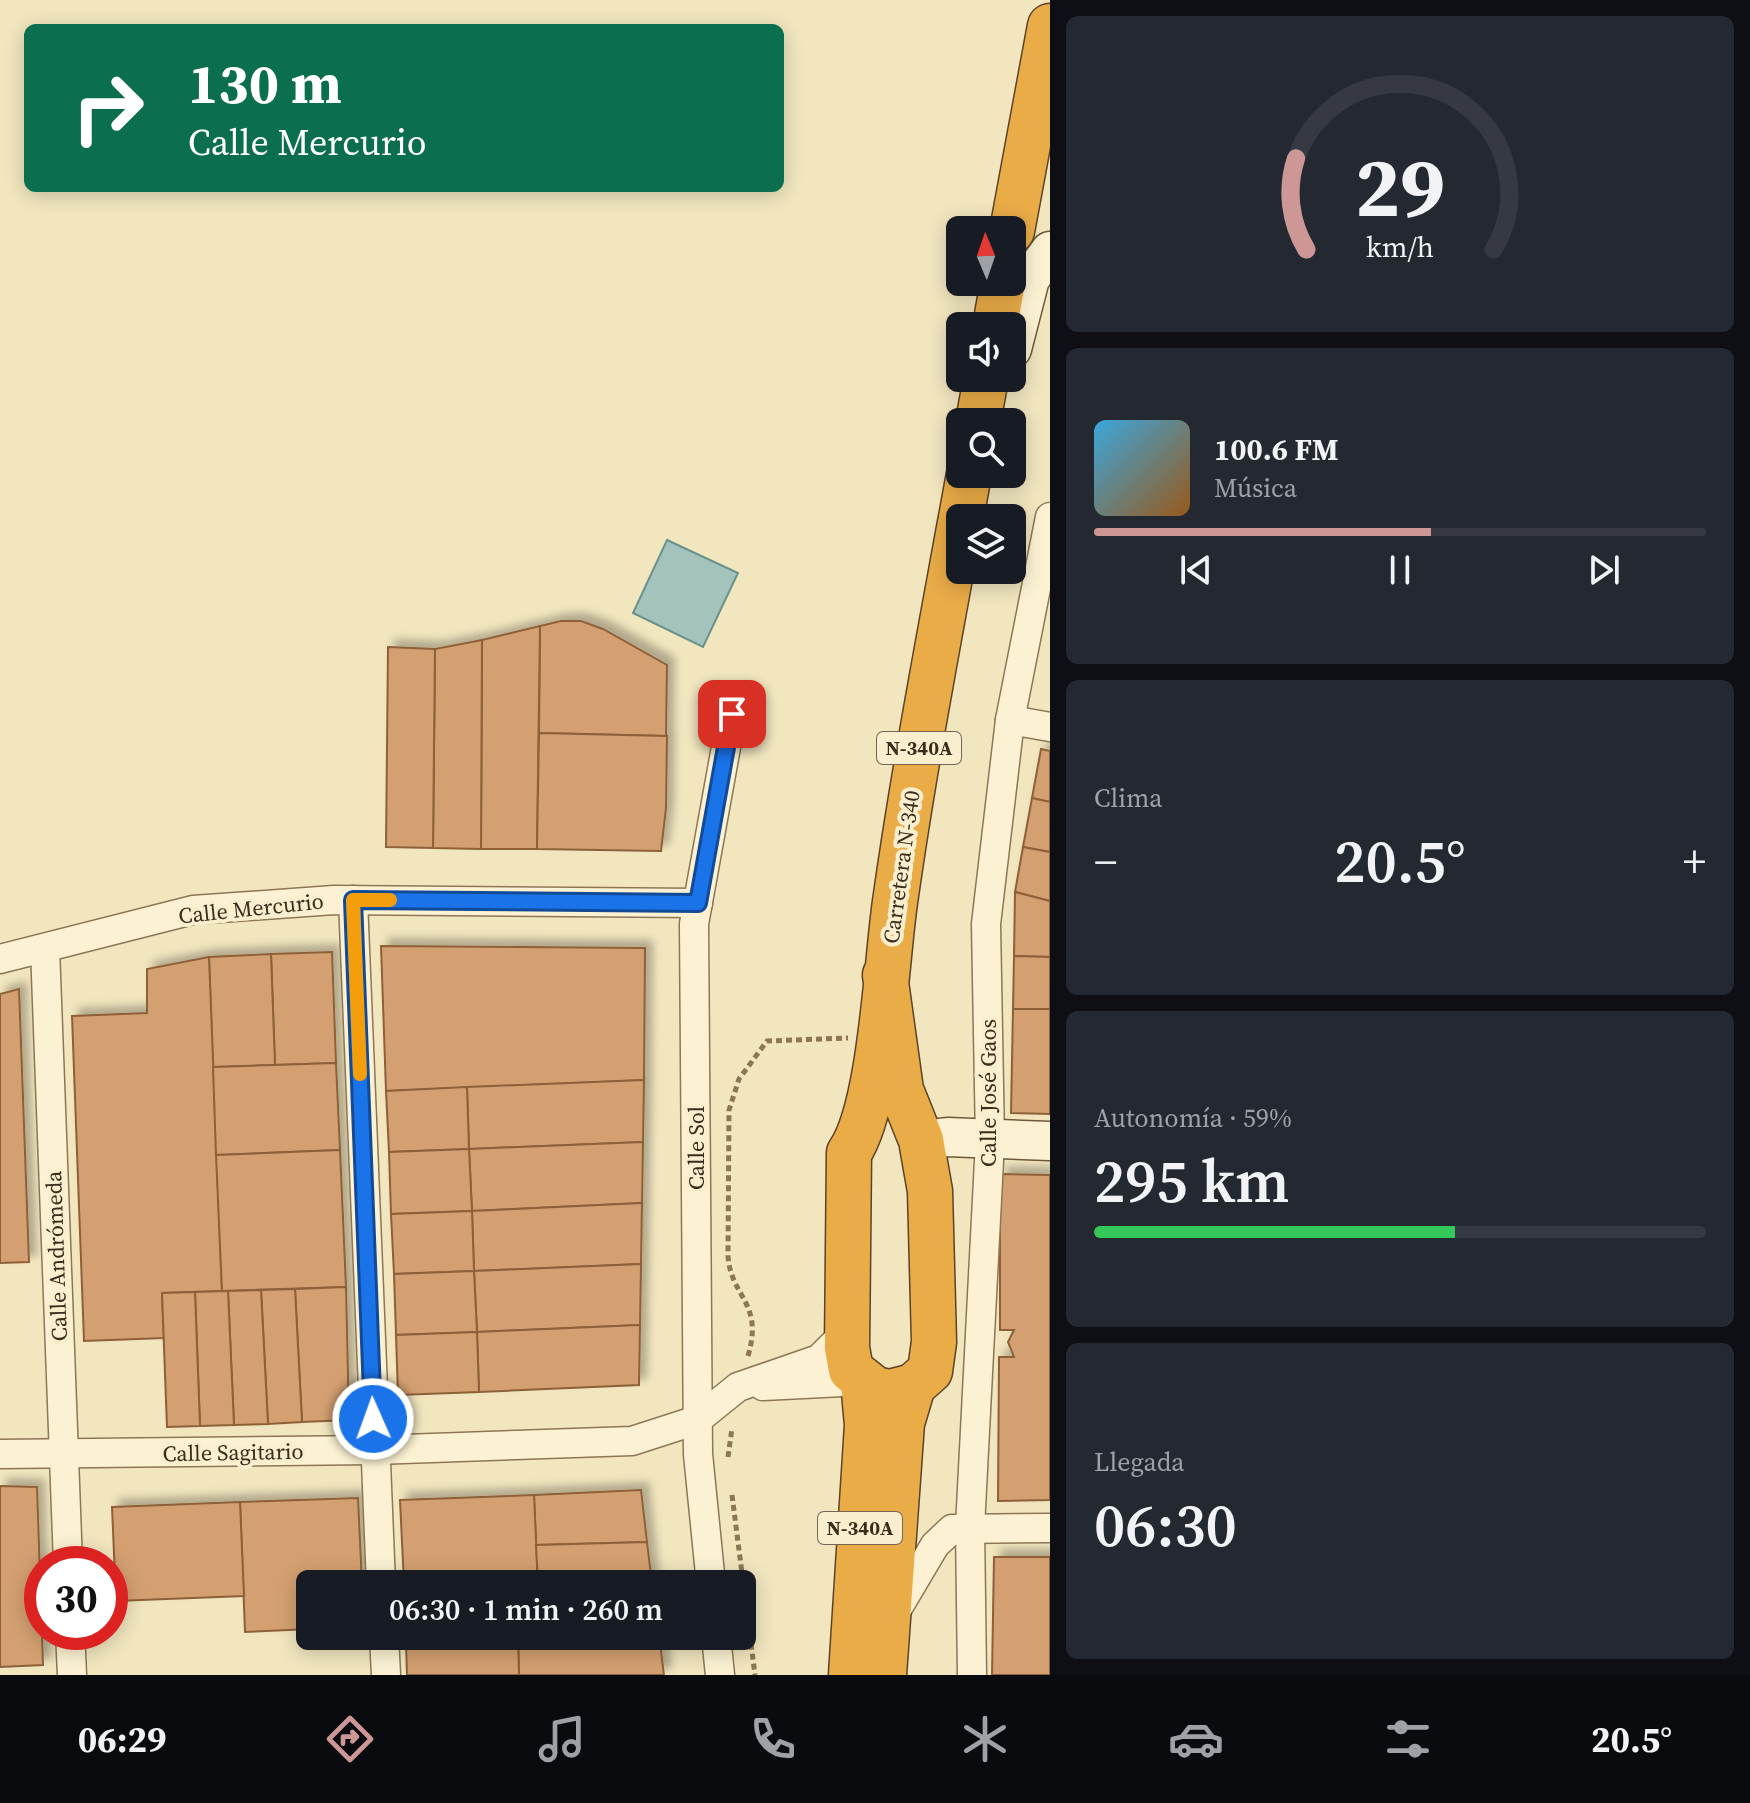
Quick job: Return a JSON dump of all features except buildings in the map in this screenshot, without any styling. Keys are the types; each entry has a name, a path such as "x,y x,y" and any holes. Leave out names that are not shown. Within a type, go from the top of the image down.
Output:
{"highway":[{"path":"1015,216 1050,26"},
{"name":"Carretera N-340","path":"851,1675 867,1425 863,1381 851,1370 847,1331 849,1153 860,1136 877,1039 910,799 949,584"},
{"name":"Carretera N-340","path":"885,975 901,1090 921,1140 930,1191 934,1342 930,1371 913,1386"},
{"path":"860,1136 872,1129 898,1127 921,1140"},
{"path":"863,1381 875,1389 890,1392 913,1386"},
{"name":"N-340A","path":"884,1675 902,1423 913,1386"}],"street":[{"path":"1034,106 1050,153"},
{"path":"1022,312 1030,279 1050,251"},
{"name":"Calle José Gaos","path":"972,1675 970,1527 990,1141 986,924 1010,720 1050,517"},
{"name":"Calle Sol","path":"710,1570 697,1420 694,924 732,714"},
{"path":"1010,720 1050,727"},
{"path":"353,900 380,1570"},
{"name":"Calle Mercurio","path":"0,959 193,910 353,900 698,903"},
{"name":"Calle Andrómeda","path":"45,948 67,1546"},
{"path":"921,1140 947,1137 1050,1141"},
{"path":"930,1191 949,1164 990,1141"},
{"name":"Calle Sagitario","path":"0,1454 375,1450 632,1441 697,1420 738,1387 819,1359 847,1331"},
{"path":"738,1387 863,1381"},
{"path":"888,1624 935,1545 952,1529 1050,1528"},
{"path":"71,1650 72,1675"},
{"path":"385,1650 386,1675"},
{"path":"717,1650 720,1675"}],"path":[{"path":"729,1469 728,1454 738,1387 755,1325 745,1296 729,1272 728,1121 739,1079 767,1041 877,1039"},
{"path":"731,1483 755,1675"}],"water":[{"path":"667,540 738,573 703,647 633,613"}],"slow traffic":[{"path":"360,1074 353,900 390,900"}],"route":[{"path":"373,1419 353,900 698,903 732,714"}]}
